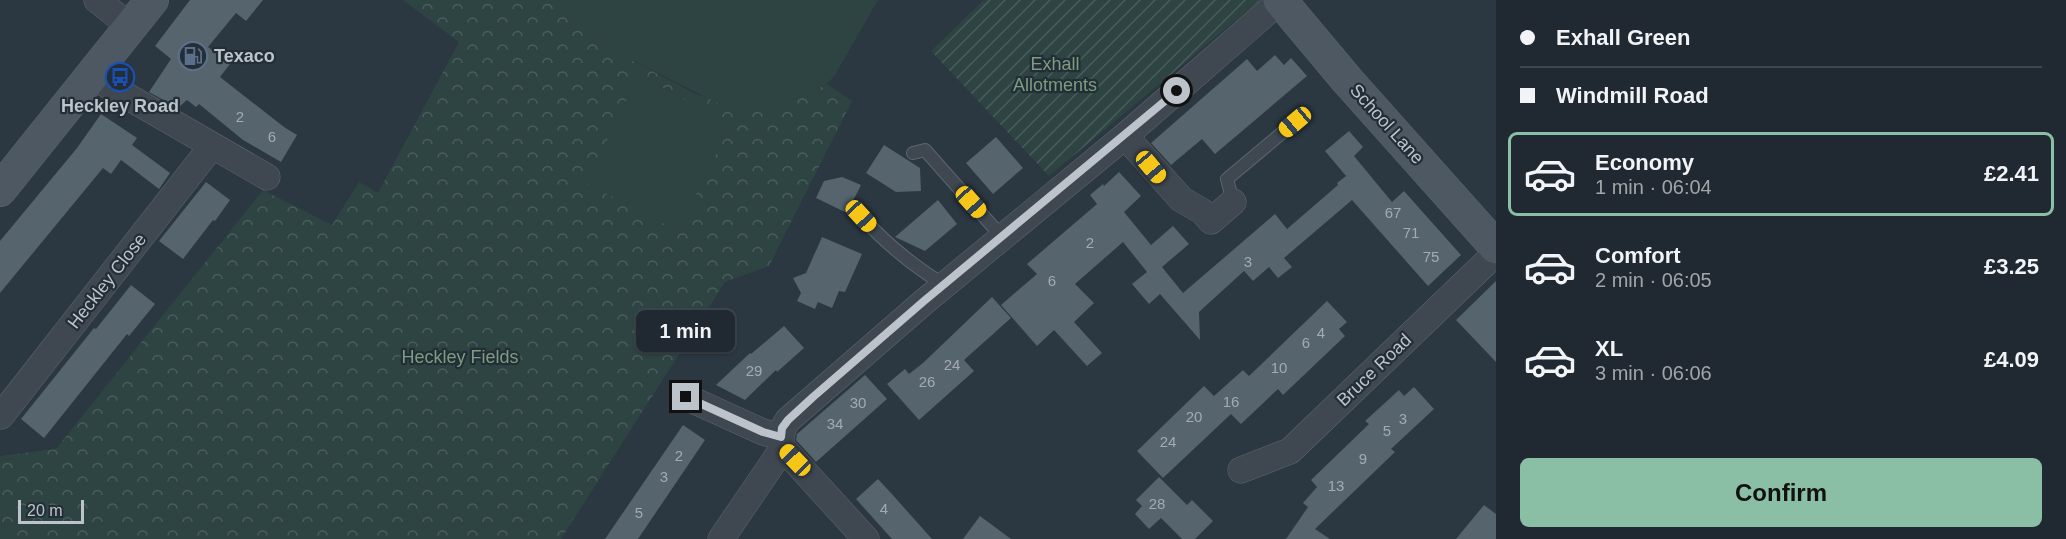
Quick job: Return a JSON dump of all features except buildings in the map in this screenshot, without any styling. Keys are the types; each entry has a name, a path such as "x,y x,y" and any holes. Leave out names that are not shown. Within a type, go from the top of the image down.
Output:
{"street":[{"path":"97,0 131,27"},
{"path":"0,190 152,0"},
{"path":"721,539 782,442 782,428 788,420 944,285 1125,136 1280,0"},
{"name":"School Lane","path":"1280,0 1347,80 1496,247"},
{"path":"92,76 267,177"},
{"path":"1125,136 1180,199 1203,212 1211,221 1233,202"},
{"name":"Heckley Close","path":"1,416 212,146"},
{"name":"Bruce Road","path":"1241,470 1290,450 1496,253"},
{"path":"686,397 782,442 866,539"}],"lane":[{"path":"1233,202 1227,179 1295,122"},
{"path":"913,153 925,150 1002,237"},
{"path":"861,216 884,242 944,285"}],"green space":[{"name":"Heckley Fields","path":"403,0 564,0 583,28 631,60 698,95 766,111 827,84 852,101 769,266 725,282 561,539 0,539 0,456 56,449 263,190 332,225 359,182 378,193 459,42"},
{"path":"564,0 878,0 835,75 827,84 766,111 748,111 726,107 631,60 583,28"},
{"name":"Exhall Allotments","path":"984,0 1259,1 1049,176 931,51"},
{"path":"639,75 731,124 678,231 586,183"}],"place":[{"name":"Texaco","path":"193,56"},
{"name":"Heckley Road","path":"120,77"}],"route":[{"path":"686,397 763,432 781,437 782,428 788,420 813,397 924,301 1177,91"}]}
